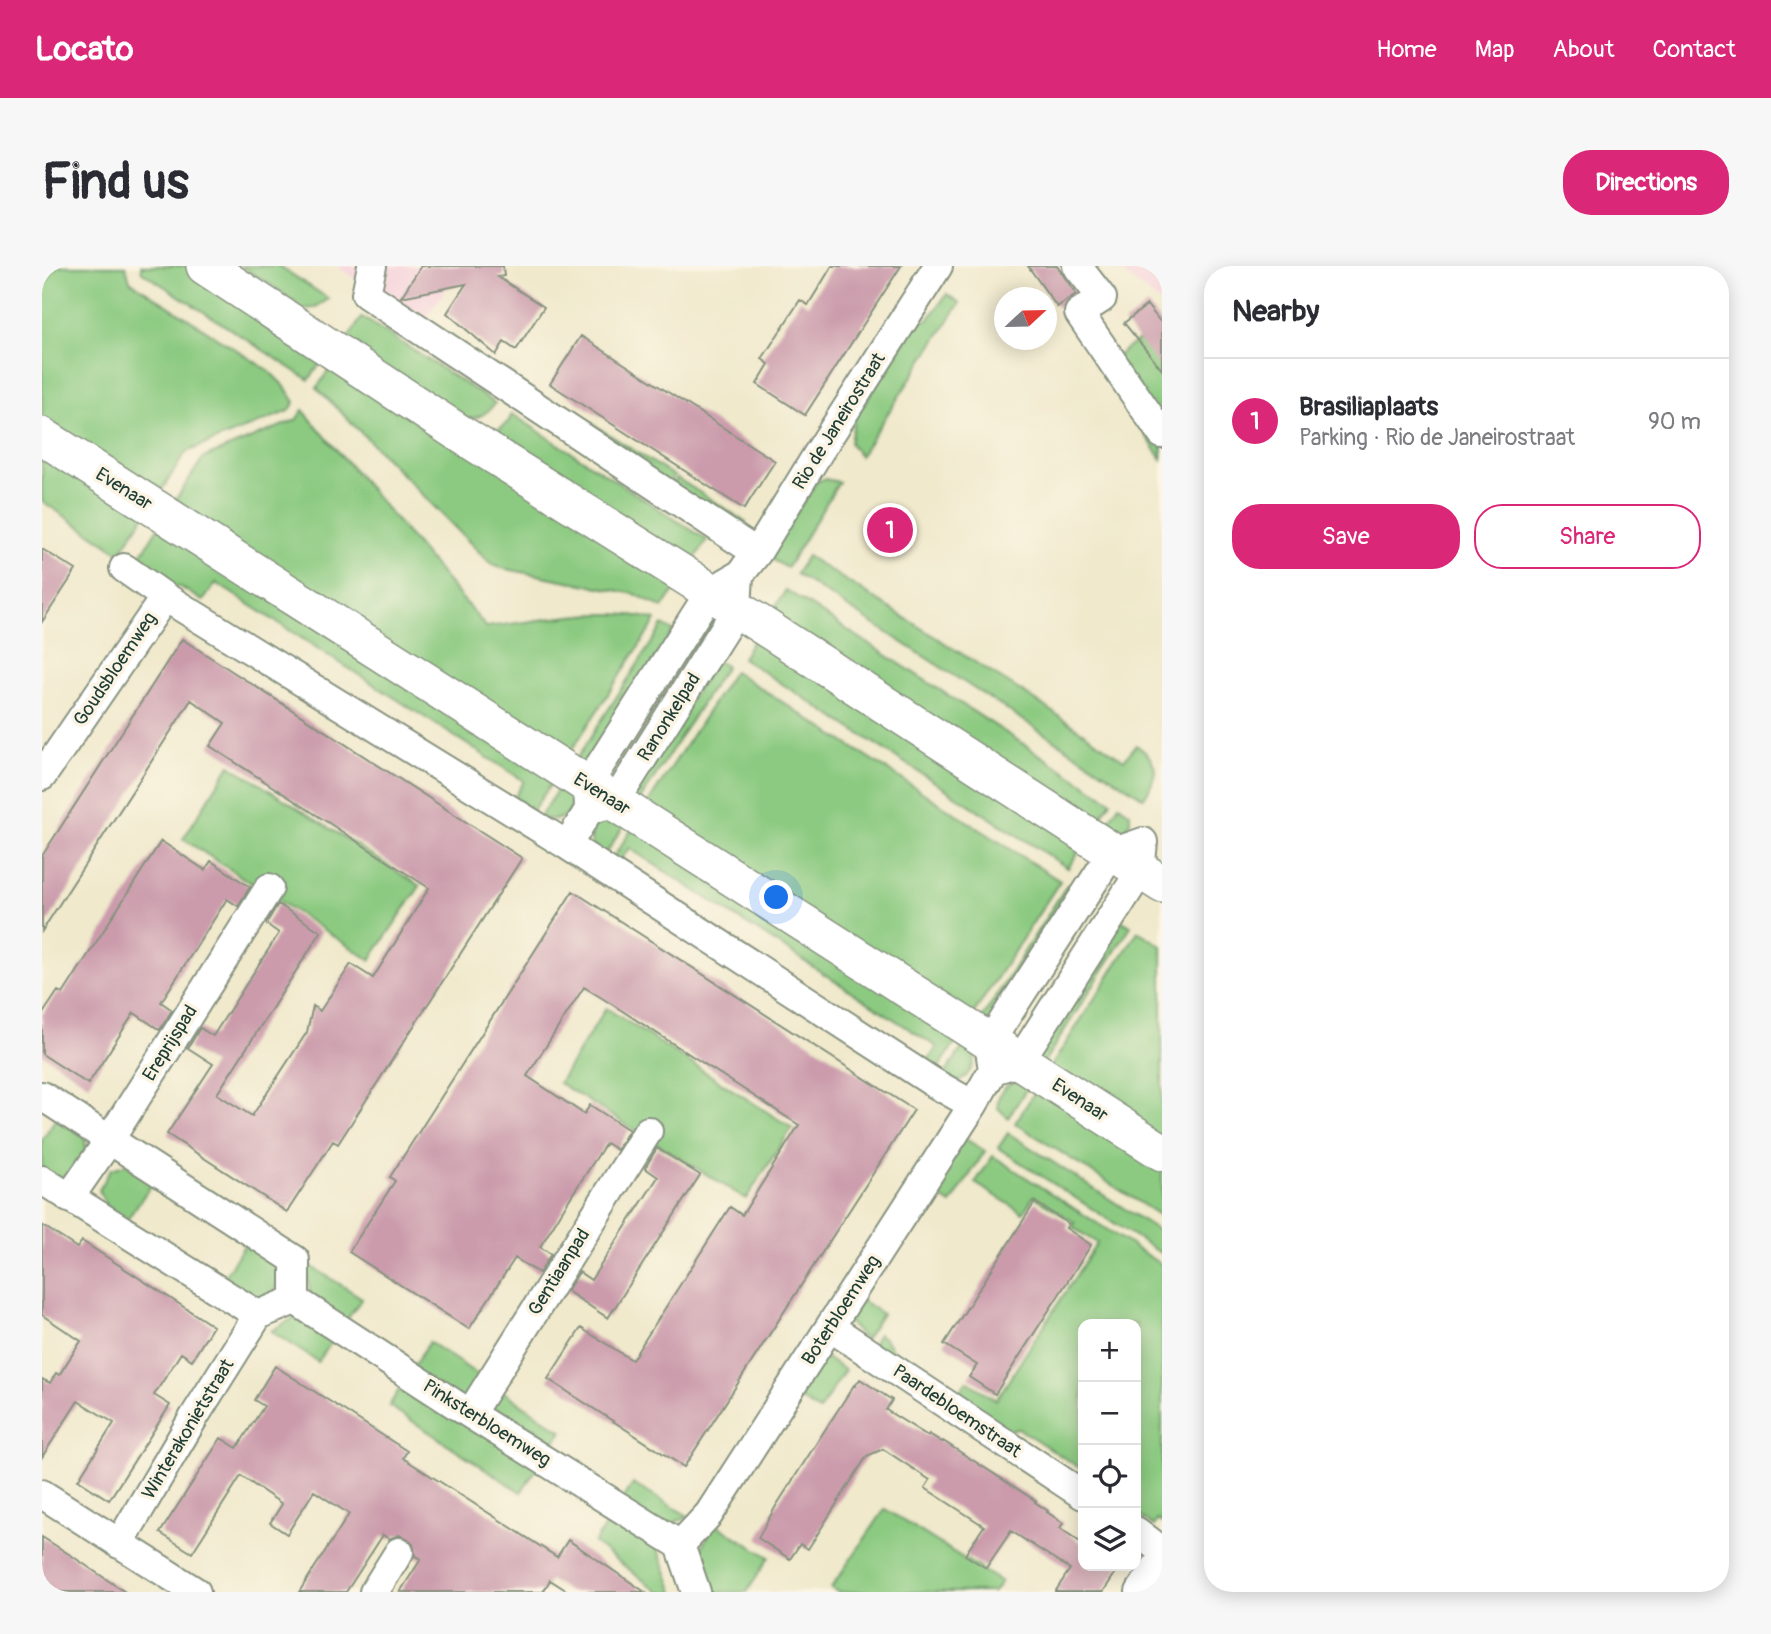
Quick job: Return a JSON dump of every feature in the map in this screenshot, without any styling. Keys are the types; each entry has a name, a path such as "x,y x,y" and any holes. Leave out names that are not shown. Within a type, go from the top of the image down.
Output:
{"main road":[{"path":"205,266 456,431 729,592 1142,854"},
{"name":"Evenaar","path":"42,436 597,799 1000,1058 1162,1152"}],"street":[{"path":"372,266 366,294 757,552"},
{"name":"Rio de Janeirostraat","path":"729,592 938,266"},
{"path":"1077,266 1102,298 1079,313 1162,434"},
{"path":"124,568 165,597 567,845 934,1083 973,1105"},
{"name":"Ranonkelpad","path":"567,845 729,592"},
{"name":"Goudsbloemweg","path":"42,776 165,597"},
{"name":"Boterbloemweg","path":"680,1545 709,1514 973,1105 1000,1058 1142,854"},
{"name":"Ereprijspad","path":"69,1198 110,1139 269,888"},
{"path":"42,1096 295,1260 295,1300 258,1315 42,1180"},
{"name":"Gentiaanpad","path":"470,1414 648,1131"},
{"name":"Pinksterbloemweg","path":"295,1300 470,1414 680,1545"},
{"name":"Winterakonietstraat","path":"119,1544 258,1315"},
{"name":"Paardebloemstraat","path":"830,1327 1078,1492"},
{"path":"42,1494 196,1592"},
{"path":"1141,1535 1162,1551"},
{"path":"680,1545 696,1592"},
{"path":"374,1592 399,1552"},
{"path":"1140,1592 1162,1558"}],"shaded area":[{"path":"336,266 464,266 422,322"},
{"path":"1115,266 1162,266 1162,304"}],"green space":[{"path":"57,266 126,266 130,281 269,371 295,402 289,411 186,452 156,499 42,422 42,289"},
{"path":"141,266 188,266 326,355 309,380 142,272"},
{"path":"241,266 279,266 329,299 314,308 302,309"},
{"path":"947,294 960,303 860,456 850,443 854,420 917,321 928,320"},
{"path":"362,317 495,403 481,416 463,419 342,348"},
{"path":"1162,322 1162,459 1100,369"},
{"path":"336,358 680,582 663,608 635,594 501,568 489,562 317,388"},
{"path":"303,410 486,627 594,614 637,616 656,620 564,762 171,507 203,458 296,420"},
{"path":"512,414 707,540 692,563 491,435 508,422"},
{"path":"586,420 674,476 665,489 579,428"},
{"path":"42,445 147,511 120,553 42,501"},
{"path":"677,478 746,522 738,535 669,491"},
{"path":"825,479 839,482 787,568 768,557 817,481"},
{"path":"163,520 558,773 532,812 513,800 524,781 216,583 203,601 136,563"},
{"path":"807,556 1035,700 1124,760 1136,745 1149,757 1155,768 1144,798 796,574"},
{"path":"786,590 1111,801 1094,828 766,621"},
{"path":"663,625 673,631 588,765 572,766"},
{"path":"759,631 1085,842 1068,868 742,658"},
{"path":"716,660 726,666 636,806 630,794"},
{"path":"734,671 1060,881 968,1022 643,811"},
{"path":"230,765 420,886 370,960 183,839"},
{"path":"564,779 575,796 571,809 559,819 540,817"},
{"path":"1119,805 1130,813 1130,823 1118,833 1102,831"},
{"path":"602,817 628,819 603,858 591,843 592,829"},
{"path":"635,824 962,1033 936,1072 925,1065 937,1047 629,848 616,867 610,863"},
{"path":"1067,885 1078,892 991,1026 977,1026"},
{"path":"1120,920 1131,926 1041,1067 1034,1057"},
{"path":"1138,931 1162,946 1162,1145 1048,1071"},
{"path":"606,1008 792,1128 746,1199 559,1083"},
{"path":"966,1042 975,1051 969,1072 959,1082 943,1077"},
{"path":"1020,1080 1029,1085 1008,1118 998,1108 1000,1094 1006,1086"},
{"path":"1040,1084 1162,1163 1162,1217 1015,1123"},
{"path":"56,1118 85,1137 86,1155 74,1177 60,1181 42,1170 42,1140"},
{"path":"1008,1133 1162,1233 1162,1254 998,1148"},
{"path":"964,1138 985,1151 951,1204 930,1190"},
{"path":"993,1156 1162,1265 1162,1523 1157,1520 1154,1526 1141,1517 1141,1319 1078,1319 1078,1467 1019,1429 1006,1431 872,1345 878,1334 896,1355 958,1394 967,1381 996,1400 1097,1243 1072,1227 1075,1223 1034,1196 1023,1213 975,1183"},
{"path":"127,1164 154,1181 126,1221 106,1206 99,1190 111,1169"},
{"path":"247,1241 276,1262 281,1279 270,1297 255,1303 220,1283"},
{"path":"306,1263 362,1298 318,1362 271,1331 301,1314 311,1301"},
{"path":"860,1299 882,1314 865,1340 850,1324 850,1316"},
{"path":"429,1342 562,1431 521,1492 389,1406"},
{"path":"823,1356 845,1370 819,1411 797,1397"},
{"path":"633,1484 690,1517 672,1523 657,1547 674,1592 659,1592 594,1543"},
{"path":"885,1509 1001,1582 994,1592 838,1592 831,1588"},
{"path":"715,1524 769,1557 747,1592 708,1592 700,1550"}],"building":[{"path":"421,266 503,266 504,276 498,277 544,307 516,350 504,342 496,355 447,313 466,284 401,297"},
{"path":"832,266 901,266 805,415 757,384 769,364 762,359 800,300 808,305"},
{"path":"1028,266 1057,266 1076,294 1057,307 1057,287 1043,287"},
{"path":"1147,305 1162,324 1162,370 1124,323"},
{"path":"581,336 775,461 744,509 550,384"},
{"path":"42,549 76,570 42,622"},
{"path":"182,639 522,858 338,1144 333,1141 287,1212 167,1134 213,1064 188,1048 200,1028 213,1036 279,933 266,924 278,904 321,932 217,1094 252,1116 307,1032 313,1006 320,1011 351,964 373,978 429,888 210,746 225,723 191,700 42,931 42,856"},
{"path":"161,841 205,870 211,861 250,887 238,906 227,899 161,1002 172,1010 160,1030 134,1013 88,1084 42,1054 42,1015 58,991 63,994"},
{"path":"573,891 914,1110 684,1467 548,1379 581,1328 632,1360 730,1207 742,1215 799,1125 610,1003 584,987 527,1076 584,1114 590,1105 629,1130 617,1150 606,1143 572,1195 540,1247 551,1254 539,1273 515,1258 469,1329 349,1252 395,1181 390,1177"},
{"path":"657,1148 700,1175 608,1318 567,1291 579,1272 591,1280 658,1177 645,1168"},
{"path":"1035,1202 1069,1224 1066,1228 1091,1245 995,1394 969,1377 977,1365 944,1344"},
{"path":"42,1225 77,1248 82,1241 213,1326 192,1360 181,1353 154,1395 170,1405 109,1500 78,1480 114,1423 78,1401 42,1457 42,1379 50,1383 56,1373 59,1375 81,1341 42,1315"},
{"path":"275,1366 407,1451 403,1458 557,1557 568,1540 645,1592 569,1592 550,1580 543,1592 400,1592 421,1559 415,1556 413,1544 407,1538 399,1535 389,1539 383,1535 346,1592 299,1592 349,1514 314,1491 287,1534 270,1523 282,1504 241,1476 192,1553 160,1533 221,1438 237,1448 264,1406 254,1400"},
{"path":"860,1379 892,1400 886,1410 928,1436 929,1434 943,1441 1036,1501 1063,1523 1060,1528 1078,1541 1078,1571 1117,1571 1103,1592 1055,1592 1070,1569 1011,1531 986,1568 965,1555 984,1526 925,1488 930,1480 883,1449 867,1456 808,1549 800,1544 790,1559 758,1538"},
{"path":"42,1537 72,1556 125,1592 42,1592"}],"place":[{"name":"Brasiliaplaats","path":"890,530"}]}
